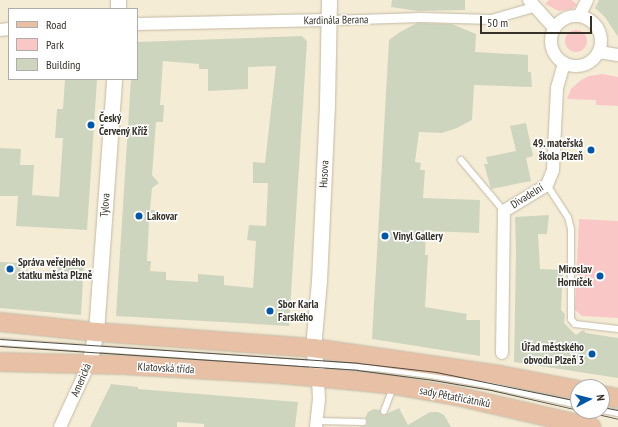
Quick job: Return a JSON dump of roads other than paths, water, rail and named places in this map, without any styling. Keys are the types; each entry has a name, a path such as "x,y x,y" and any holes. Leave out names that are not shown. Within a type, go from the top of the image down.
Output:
{"main road":[{"name":"Klatovská třída","path":"0,322 40,325 93,348 316,363"},
{"name":"Klatovská třída","path":"0,362 36,364 93,348 316,363"},
{"name":"sady Pětatřicátníků","path":"316,363 393,385 456,396 591,427"},
{"path":"316,363 500,375 570,388"}],"street":[{"name":"Husova","path":"316,363 327,119 329,0"},
{"path":"579,16 587,0"},
{"name":"Kardinála Berana","path":"138,24 421,18 491,19 531,3"},
{"path":"531,3 554,28"},
{"path":"579,16 591,20 599,31 601,39 599,52 594,59 586,64 577,66 564,63 557,58 551,46 551,36 554,28 567,17 579,16"},
{"path":"599,52 618,55"},
{"name":"Divadelní","path":"502,353 504,211 547,185 553,170 557,88 564,63"},
{"name":"Tylova","path":"93,348 114,80"},
{"name":"Americká","path":"60,427 93,348"},
{"path":"316,363 319,399 316,424"}],"lane":[{"path":"461,160 504,211"},
{"path":"547,185 568,217 571,229 571,319 575,324 618,329"},
{"name":"Klatovská třída","path":"0,342 93,348"},
{"name":"sady Pětatřicátníků","path":"316,363 431,375 488,385 570,403"},
{"path":"384,411 393,385"},
{"path":"316,424 363,422"}],"tram line":[{"path":"0,339 358,363 436,372 570,399"},
{"path":"0,346 357,370 433,380 491,390 570,408"},
{"path":"610,408 618,410"},
{"path":"610,417 618,419"}],"place":[{"name":"Český Červený Kříž","path":"91,125"},
{"name":"49. mateřská škola Plzeň","path":"591,150"},
{"name":"Lakovar","path":"139,216"},
{"name":"Vinyl Gallery","path":"385,236"},
{"name":"Správa veřejného statku města Plzně","path":"10,269"},
{"name":"Miroslav Horníček","path":"600,276"},
{"name":"Sbor Karla Farského","path":"270,311"},
{"name":"Úřad městského obvodu Plzeň 3","path":"592,354"}]}
